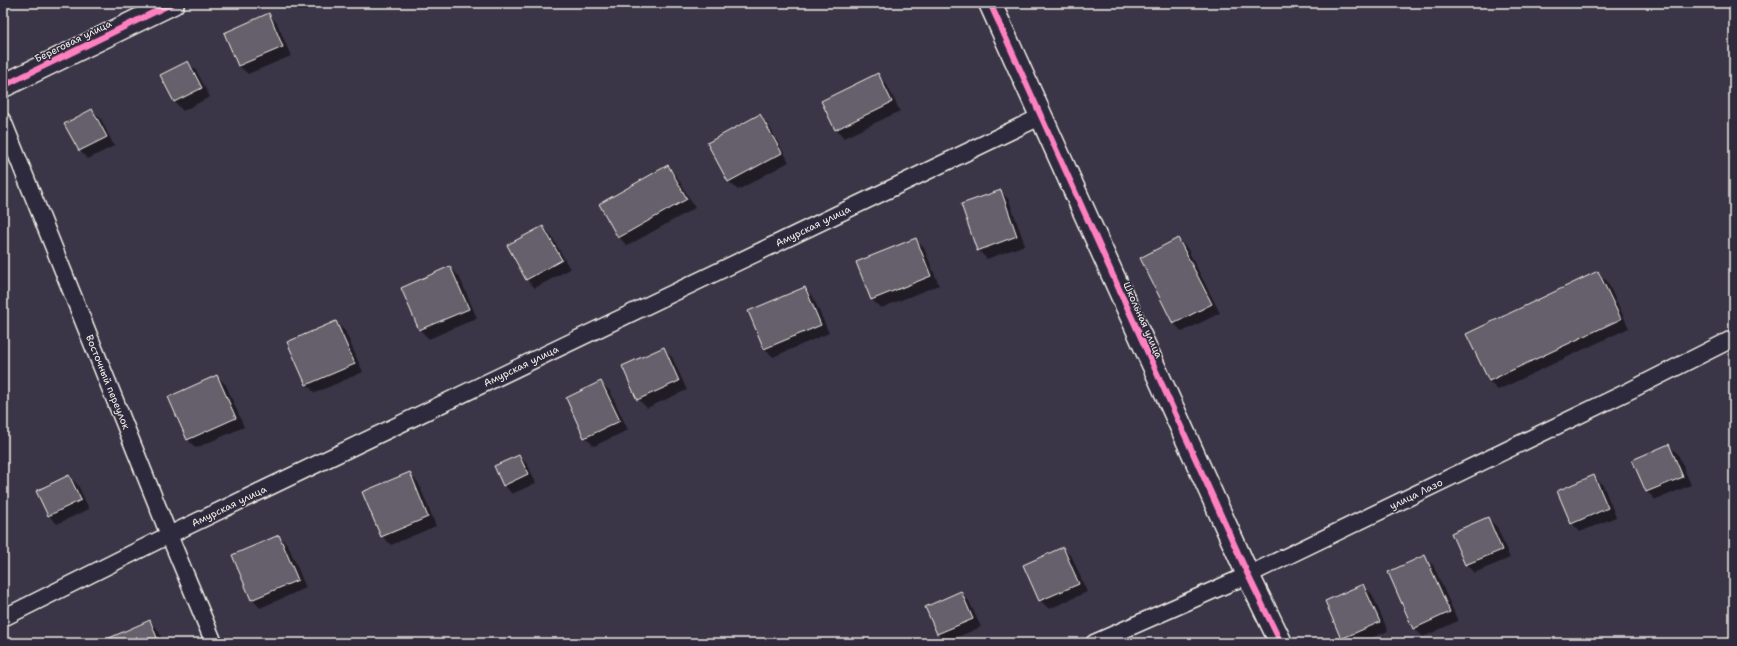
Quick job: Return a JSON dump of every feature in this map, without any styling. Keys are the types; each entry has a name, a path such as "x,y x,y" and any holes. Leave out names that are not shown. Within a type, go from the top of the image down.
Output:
{"street":[{"name":"Береговая улица","path":"3,86 173,3"},
{"name":"Школьная улица","path":"990,3 1040,118 1248,575 1281,643"}],"lane":[{"name":"Амурская улица","path":"3,618 168,535 1040,118"},
{"name":"Восточный переулок","path":"3,121 168,535 214,643"},
{"name":"улица Лазо","path":"1094,643 1248,575 1616,397 1734,338"}],"building":[{"path":"269,13 283,47 238,66 224,33"},
{"path":"188,61 202,88 174,102 160,75"},
{"path":"878,73 892,102 835,130 821,101"},
{"path":"92,109 107,137 79,151 64,124"},
{"path":"760,114 782,153 728,182 707,143"},
{"path":"668,165 687,199 618,238 599,204"},
{"path":"1001,190 1017,236 977,251 961,204"},
{"path":"543,226 562,260 526,280 507,245"},
{"path":"916,238 931,276 871,300 856,262"},
{"path":"1178,238 1212,304 1173,324 1140,258"},
{"path":"450,266 469,309 419,330 401,288"},
{"path":"1598,271 1621,319 1489,381 1466,334"},
{"path":"805,287 821,325 764,349 748,311"},
{"path":"336,321 355,364 306,385 287,342"},
{"path":"664,347 679,381 637,400 622,366"},
{"path":"217,375 236,418 187,440 168,397"},
{"path":"601,381 620,421 584,438 566,398"},
{"path":"1669,444 1683,477 1646,492 1632,460"},
{"path":"519,455 528,474 503,486 494,466"},
{"path":"410,472 428,517 381,537 362,492"},
{"path":"69,475 81,500 48,516 36,491"},
{"path":"1594,475 1608,508 1571,524 1557,491"},
{"path":"1488,517 1502,550 1465,565 1451,533"},
{"path":"279,535 298,580 251,600 232,555"},
{"path":"1063,547 1079,584 1039,601 1023,565"},
{"path":"1425,555 1450,612 1413,629 1388,572"},
{"path":"1363,584 1380,622 1341,639 1325,601"},
{"path":"961,591 973,619 937,634 925,607"},
{"path":"150,620 159,643 98,643"}],"cycle path":[{"path":"3,86 173,3"},
{"path":"990,3 1248,575 1281,643"}]}
